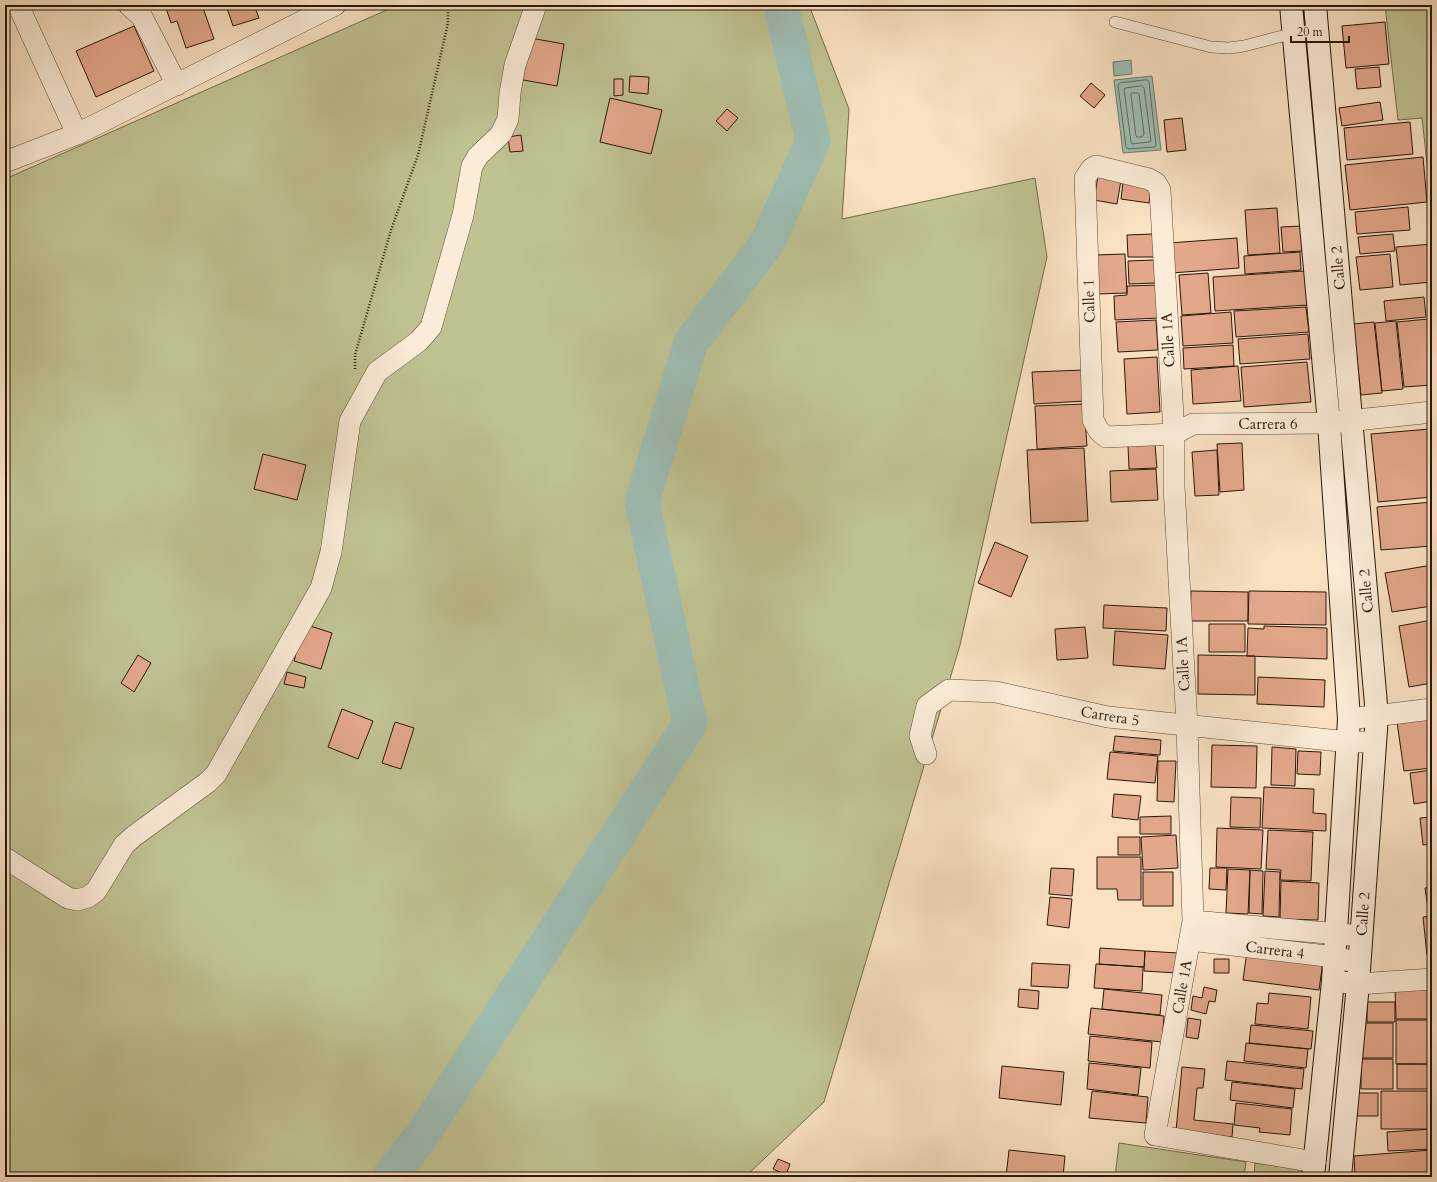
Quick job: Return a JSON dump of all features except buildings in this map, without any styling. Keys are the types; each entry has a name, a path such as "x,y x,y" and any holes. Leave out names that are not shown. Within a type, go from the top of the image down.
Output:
{"main road":[{"name":"Calle 2","path":"1292,5 1329,423 1350,719 1335,957 1314,1170"},
{"name":"Calle 2","path":"1315,5 1377,716 1359,973 1340,1177"}],"street":[{"path":"18,5 77,134"},
{"path":"5,162 77,134 336,5"},
{"path":"5,858 68,898 77,900 88,897 96,890 124,845 208,782 216,774 321,588 331,552 350,421 377,372 419,341 431,327 463,215 472,166 478,156 501,134 508,119 510,93 515,65 536,5"},
{"path":"139,9 177,85"},
{"name":"Calle 1A","path":"1096,166 1149,179 1156,183 1160,190 1174,434 1174,486 1187,726 1191,930 1155,1135 1314,1170"},
{"name":"Calle 1","path":"1096,166 1091,169 1085,178 1093,420 1099,431 1106,438"},
{"name":"Carrera 6","path":"1106,438 1174,434 1193,424 1352,422 1432,412"},
{"name":"Carrera 5","path":"926,754 920,736 927,706 949,690 996,692 1108,717 1349,742 1375,742"},
{"path":"1350,719 1432,709"},
{"name":"Carrera 4","path":"1191,930 1361,936"},
{"name":"Carrera 4","path":"1191,930 1335,957 1359,973"},
{"name":"Carrera 4","path":"1333,981 1359,973 1432,979"}],"lane":[{"path":"1115,22 1211,47 1229,48 1244,46 1294,33"}],"path":[{"path":"355,370 355,355 391,230 418,155 448,23 448,5"}],"green space":[{"path":"398,5 809,5 849,109 842,219 1035,178 1047,257 960,645 824,1102 745,1177 5,1177 5,179"},
{"path":"1385,5 1432,5 1432,208 1422,118 1398,120"},
{"path":"1119,1143 1246,1162 1244,1177 1115,1177"},
{"path":"1255,1163 1299,1169 1298,1177 1254,1177"}],"water":[{"path":"1131,60 1132,74 1114,76 1113,62"},
{"path":"1152,76 1161,150 1123,153 1114,80"}],"waterway":[{"path":"389,1177 421,1137 690,724 642,502 691,342 766,245 813,141 781,5"}]}
